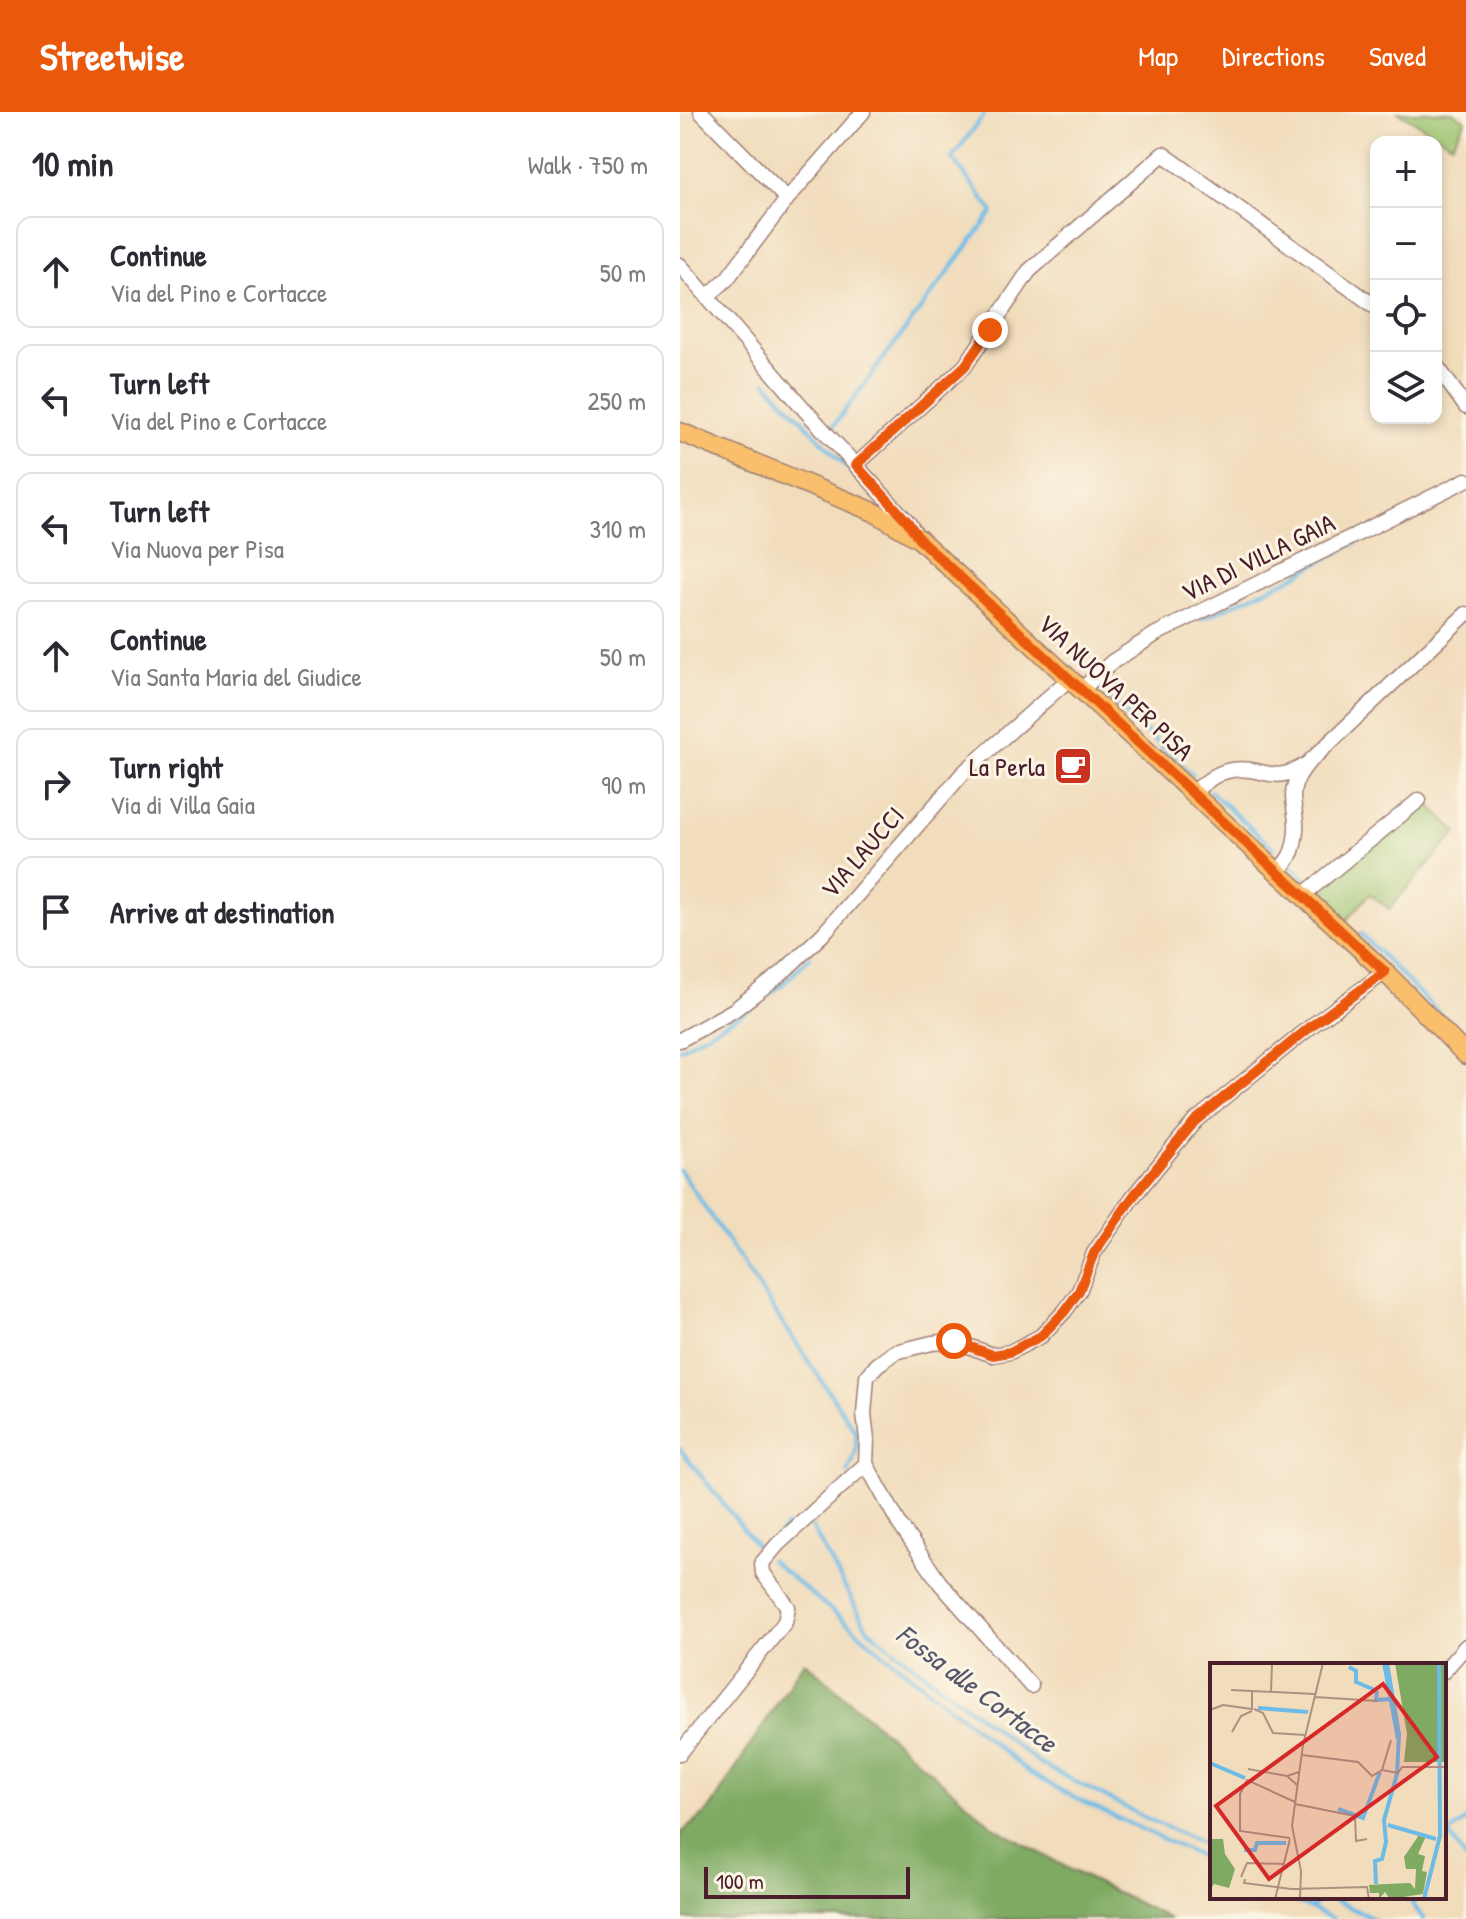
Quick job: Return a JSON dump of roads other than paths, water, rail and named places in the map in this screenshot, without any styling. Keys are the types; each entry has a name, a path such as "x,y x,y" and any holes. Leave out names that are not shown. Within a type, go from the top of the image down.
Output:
{"main road":[{"name":"VIA NUOVA PER PISA","path":"680,432 874,512 919,539 1385,972 1466,1055"}],"street":[{"path":"701,112 787,199"},
{"path":"707,297 727,279 787,199 863,112"},
{"path":"856,465 965,366 1029,271 1163,154 1370,303"},
{"path":"680,265 908,522 919,539"},
{"path":"1442,373 1466,407"},
{"name":"VIA DI VILLA GAIA","path":"1074,686 1156,634 1466,480"},
{"path":"1192,793 1216,775 1233,769 1281,776 1292,774 1307,764 1466,614"},
{"name":"VIA LAUCCI","path":"680,1040 734,1010 782,973 823,934 963,773 1074,686"},
{"path":"1278,872 1289,858 1294,844 1296,815 1292,800 1293,786 1307,764"},
{"path":"1303,895 1419,800"},
{"path":"1031,1686 940,1583 900,1525 866,1464 864,1414 867,1377 895,1352 932,1343 954,1341 993,1355 1010,1352 1041,1336 1079,1291 1094,1253 1132,1198 1195,1121 1314,1024 1385,972"},
{"path":"680,1753 785,1622 788,1607 763,1573 766,1558 866,1464"},
{"path":"1446,1669 1466,1646"}],"waterway":[{"path":"834,425 993,212 952,158 986,112"},
{"path":"766,382 862,483"},
{"path":"1202,619 1289,579 1362,539"},
{"path":"1106,676 1098,688 1193,775"},
{"path":"1210,791 1274,849"},
{"path":"1291,865 1308,882"},
{"path":"1361,934 1466,1041"},
{"path":"680,1049 753,1007 781,986 810,957"},
{"path":"680,1170 856,1432 856,1452 848,1473"},
{"path":"680,1449 763,1554"},
{"path":"763,1551 787,1526"},
{"name":"Fossa alle Cortacce","path":"812,1527 867,1628 879,1638 1039,1763 1210,1847"},
{"path":"770,1560 1031,1774 1210,1861"},
{"path":"1446,1834 1466,1820"},
{"path":"1449,1834 1466,1860"},
{"path":"1291,1899 1333,1919"},
{"path":"1312,1908 1320,1899"},
{"name":"Fossa alle Cortacce","path":"1332,1899 1374,1919"},
{"path":"1409,1899 1423,1919"}],"place":[{"name":"La Perla","path":"1073,766"}]}
